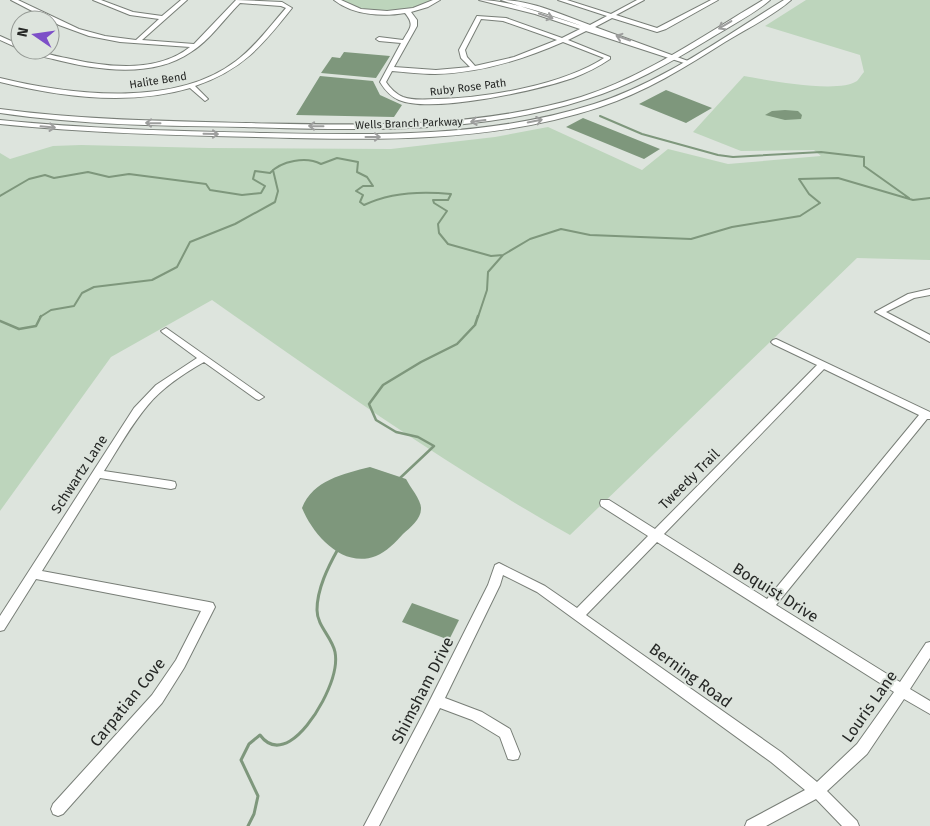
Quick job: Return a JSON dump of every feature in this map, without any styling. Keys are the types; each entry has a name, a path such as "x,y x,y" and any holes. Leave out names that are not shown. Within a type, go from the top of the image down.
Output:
{"street":[{"path":"14,0 76,30 112,38 195,46"},
{"path":"96,0 118,10 164,18"},
{"path":"139,40 184,0"},
{"path":"337,0 347,6 361,10 388,12 424,6 436,0"},
{"path":"482,0 517,7 588,28"},
{"path":"504,0 542,10 686,62"},
{"path":"562,0 657,30 715,0"},
{"path":"390,68 434,72 473,67 529,55 564,41 641,0"},
{"name":"Wells Branch Parkway","path":"0,112 110,122 358,127 437,125 506,117 585,98 635,78 767,0"},
{"name":"Wells Branch Parkway","path":"0,122 49,128 143,133 398,137 465,132 540,120 597,106 649,84 788,0"},
{"path":"60,57 80,62 137,67 172,60 195,46 238,1"},
{"name":"Halite Bend","path":"0,80 39,89 109,96 159,92 190,86 238,64 288,8 287,5 238,1"},
{"name":"Ruby Rose Path","path":"407,10 414,20 414,26 383,82 392,94 404,99 422,102 488,96 525,89 585,71 603,64 608,58 564,41"},
{"path":"473,67 464,58 462,50 479,17 504,19 564,41"},
{"path":"0,38 3,43"},
{"path":"379,39 405,42"},
{"path":"190,86 204,99"},
{"path":"930,292 911,296 879,312 930,339"},
{"path":"166,331 260,397"},
{"path":"768,606 928,415 776,342"},
{"name":"Schwartz Lane","path":"0,626 147,398 167,381 204,358"},
{"name":"Tweedy Trail","path":"578,615 823,365"},
{"path":"97,474 171,485"},
{"name":"Boquist Drive","path":"605,503 930,708"},
{"name":"Berning Road","path":"499,568 542,588 776,757 817,791 852,826"},
{"name":"Shimsham Drive","path":"371,826 437,701 494,585 499,568"},
{"name":"Carpatian Cove","path":"33,574 209,607 180,664 157,699 58,809"},
{"name":"Louris Lane","path":"752,826 817,791 862,750 930,647"},
{"path":"437,701 477,716 505,733 513,754"}],"shaded area":[{"path":"342,0 432,0 412,8 387,11 362,8"},
{"path":"806,0 930,0 930,260 857,258 570,535 433,452 212,300 111,357 0,511 0,153 10,159 53,146 81,145 391,149 495,137 548,127 642,170 668,149 728,164 821,156 814,150 741,151 693,132 744,76 785,83 819,86 848,85 858,80 864,72 860,55 765,26"},
{"path":"344,52 390,56 376,78 321,73 332,57 340,58"},
{"path":"320,76 373,81 380,95 402,105 394,117 296,115"},
{"path":"666,90 712,108 686,123 639,104"},
{"path":"772,111 798,111 802,115 801,119 785,120 765,115"},
{"path":"583,118 660,149 644,159 566,127"},
{"path":"370,467 406,479 420,502 421,513 412,526 383,552 364,559 352,558 341,554 322,538 314,529 302,508 307,498 321,485 350,472"},
{"path":"412,603 459,620 449,640 402,622"}],"waterway":[{"path":"600,116 642,134 718,155 733,157 821,152 864,157 864,166 909,198"},
{"path":"273,171 280,165 301,160 321,164 337,158 358,162 357,172 367,177 373,186 363,186 356,191 363,195 360,202 364,205 396,195 451,194 448,200 433,200 434,203 447,211 438,224 439,233 448,244 491,256 503,255"},
{"path":"0,196 29,179 45,175 54,178 88,172 109,177 129,174 206,184 210,190 242,195 261,193 265,186 253,179 255,171 270,173 273,171"},
{"path":"41,317 51,310 74,306 82,293 94,287 152,280 177,267 190,242 235,224 275,202 278,191 273,171"},
{"path":"503,255 530,239 561,229 590,235 691,239 732,227 800,216 820,203 809,194 799,179 838,178 913,200 930,198"},
{"path":"478,317 487,290 488,272 503,255"},
{"path":"399,479 434,446 418,437 396,432 376,420 369,404 383,385 421,362 457,344 475,325 478,316"},
{"path":"0,321 19,329 36,326 41,317"},
{"path":"248,826 254,814 258,796 241,760 249,744 260,735 266,742 274,745 281,745 290,741 307,725 329,688 333,675 335,652 319,621 317,602 321,586 338,549"}]}
